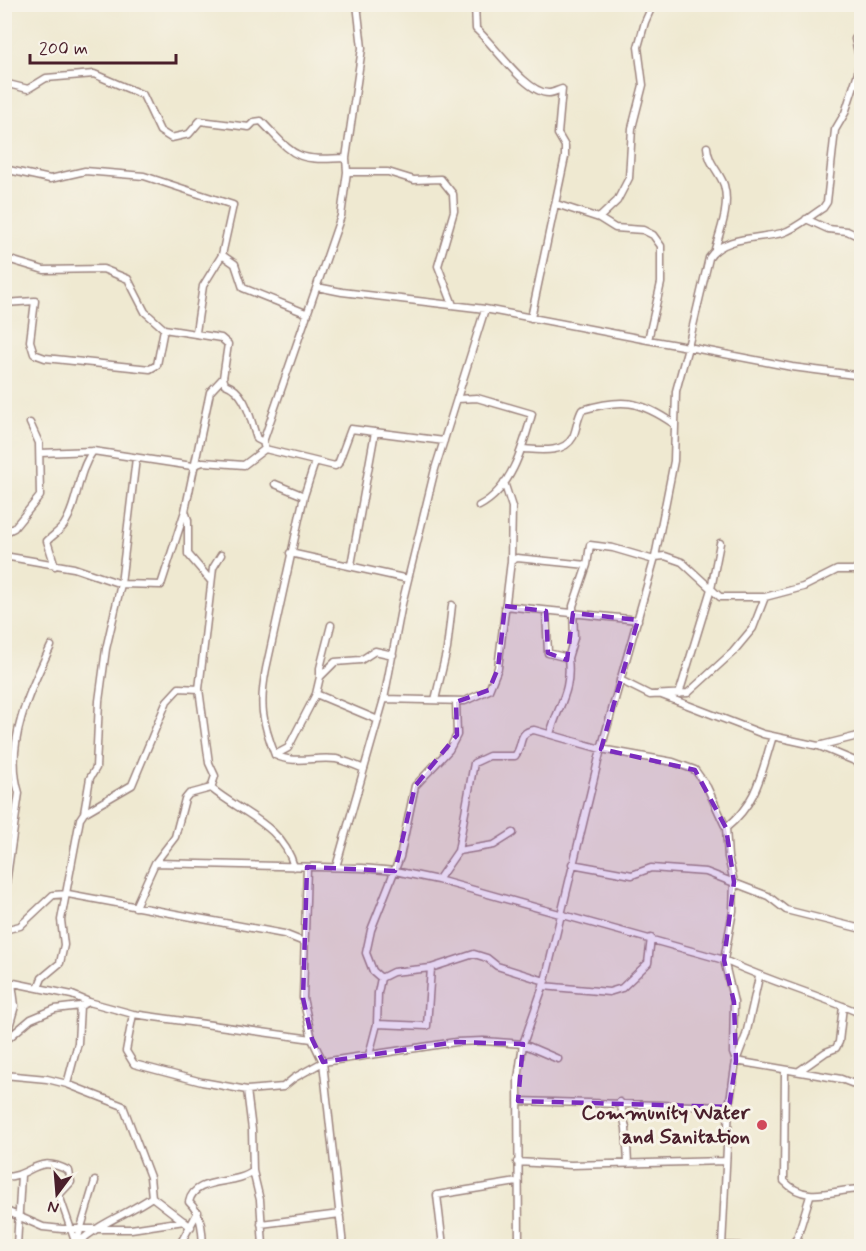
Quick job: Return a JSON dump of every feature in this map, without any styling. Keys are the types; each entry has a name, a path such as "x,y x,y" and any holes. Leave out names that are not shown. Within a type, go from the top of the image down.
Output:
{"street":[{"path":"40,453 93,451 192,466 203,462 244,465 264,446 341,216 347,172 346,158 362,48 357,4"},
{"path":"475,4 476,29 490,40 495,51 510,67 535,90 549,93 562,89 558,134 565,146 565,157 531,318"},
{"path":"599,218 617,201 629,178 632,128 643,85 638,47 653,4"},
{"path":"715,249 747,239 784,232 823,208 829,196 829,171 835,130 845,113 858,73 859,57 855,39 861,28"},
{"path":"4,83 28,89 46,78 100,75 143,95 160,132 171,138 189,134 200,121 249,127 254,122 261,121 294,154 301,158 346,158"},
{"path":"519,1246 518,1101 523,1044 544,983 601,749 654,558 675,461 676,392 708,258 715,249 725,216 723,184 708,157 707,147"},
{"path":"4,169 50,178 85,171 144,176 233,204 222,255 203,286 196,332"},
{"path":"347,172 388,172 414,180 441,179 453,194 454,211 438,266 453,305"},
{"path":"556,204 599,218 615,228 643,230 653,235 661,246 661,283 648,340"},
{"path":"806,219 828,229 847,231 861,238"},
{"path":"222,255 235,264 243,288 308,314"},
{"path":"4,258 44,270 103,269 128,279 146,312 164,329 196,332 221,338 228,344 223,378 225,384 234,387 243,398 257,439 264,446 315,462 338,464 351,429 444,441"},
{"path":"317,287 485,309 792,367 861,376"},
{"path":"4,303 35,301 30,341 34,354 45,358 150,369 157,365 164,329"},
{"path":"336,867 384,699 408,579 444,441 485,309"},
{"path":"4,556 74,568 121,584 161,585 184,511 210,392 223,378"},
{"path":"457,399 477,398 532,414 524,449 504,482 487,502 479,506"},
{"path":"524,449 552,450 566,444 573,437 576,420 582,410 611,402 650,408 674,424"},
{"path":"4,533 14,528 40,496 39,442 30,423"},
{"path":"351,564 375,432"},
{"path":"56,566 47,541 63,526 72,506 82,465 93,451"},
{"path":"38,988 42,978 60,963 64,945 61,920 68,894 80,819 84,813 90,778 96,768 99,701 106,649 121,584 136,458"},
{"path":"274,755 262,722 261,698 290,553 315,462"},
{"path":"384,699 456,702 465,701 489,690 498,668 511,561 512,507 504,482"},
{"path":"275,484 304,496"},
{"path":"184,511 188,520 188,554 211,581"},
{"path":"679,694 711,589 720,543"},
{"path":"550,734 558,707 567,694 570,679 568,658 574,638 573,613 590,545 654,558 665,556 682,562 703,578 720,597 765,597 803,587 837,570 861,570"},
{"path":"290,553 351,564 408,579"},
{"path":"211,788 215,776 209,762 199,689 213,568 221,555"},
{"path":"511,561 517,558 586,565"},
{"path":"620,680 650,695 688,693 734,652 753,628 765,597"},
{"path":"435,700 447,649 452,605"},
{"path":"505,606 638,620"},
{"path":"546,610 548,653 568,658"},
{"path":"274,755 288,748 316,694 331,625"},
{"path":"5,896 8,838 19,793 15,782 15,753 31,686 51,646"},
{"path":"320,677 335,662 361,660 375,651 393,655"},
{"path":"84,813 132,785 167,701 179,688 199,689"},
{"path":"316,694 378,720"},
{"path":"659,694 715,718 773,736 818,746 861,764"},
{"path":"381,978 373,971 366,953 371,930 395,871 407,831 415,786 449,750 457,735 456,702"},
{"path":"438,880 458,851 474,763 489,756 515,756 526,730 550,734 601,749 673,762 695,770 707,787 726,828 728,857 734,882 733,911 724,960 734,1002 733,1053 736,1061"},
{"path":"818,746 861,735"},
{"path":"726,828 741,816 759,787 773,736"},
{"path":"274,755 297,762 335,759 364,770"},
{"path":"135,907 155,863 175,837 185,799 189,794 211,788 258,817 286,845 294,867"},
{"path":"458,851 494,845 513,833"},
{"path":"155,863 336,867 395,871 438,880 559,916 651,938 724,960 759,977 861,1014"},
{"path":"572,864 632,875 651,868 706,872 768,896 786,910 861,929"},
{"path":"307,867 303,998 312,1039 323,1062 344,1246"},
{"path":"4,930 20,926 53,895 68,894 285,934 304,942"},
{"path":"381,978 393,972 431,968 474,954 487,957 497,966 544,983 609,992 622,988 648,963 651,938"},
{"path":"378,1024 427,1026 431,968"},
{"path":"740,1246 722,1246 729,1107 736,1061 746,1035 759,977"},
{"path":"369,1054 378,1024 378,993 381,978"},
{"path":"5,1042 15,1006 8,982 72,995 133,1014 312,1039"},
{"path":"5,1042 31,1019 55,1009 80,1006 89,1002"},
{"path":"67,1084 78,1043 80,1006"},
{"path":"799,1071 826,1052 836,1048 839,1042 843,1006"},
{"path":"133,1014 126,1051 134,1064 192,1080 248,1090 283,1087 294,1077 323,1062 456,1042 523,1044 558,1059"},
{"path":"736,1061 841,1079 861,1087"},
{"path":"784,1070 784,1181 792,1190 810,1196 861,1188"},
{"path":"4,1075 13,1078 47,1079 67,1084 123,1106 150,1177 152,1197 191,1227"},
{"path":"248,1090 253,1171 260,1200 263,1246"},
{"path":"518,1101 620,1102 729,1107"},
{"path":"620,1102 626,1128 628,1163"},
{"path":"517,1162 571,1165 726,1161"},
{"path":"4,1177 21,1175 30,1167 40,1164 57,1166 69,1171 71,1182 59,1195 76,1245"},
{"path":"203,1246 199,1212 189,1202 195,1190 244,1178 253,1171"},
{"path":"16,1246 20,1218 21,1175"},
{"path":"76,1245 95,1181"},
{"path":"443,1246 437,1195 517,1182"},
{"path":"792,1246 797,1238 810,1196"},
{"path":"76,1245 93,1230 152,1197"},
{"path":"4,1210 43,1227 93,1230 184,1221"},
{"path":"178,1246 199,1212"},
{"path":"261,1224 340,1214"}],"highlighted area":[{"path":"505,606 546,611 548,653 567,660 573,613 638,620 601,749 695,770 726,828 734,882 724,960 734,1002 736,1061 729,1107 518,1101 523,1044 456,1042 323,1062 312,1039 303,998 307,867 395,871 415,786 457,735 456,702 489,690 498,668"}],"place":[{"name":"Community Water and Sanitation","path":"762,1125"}]}
